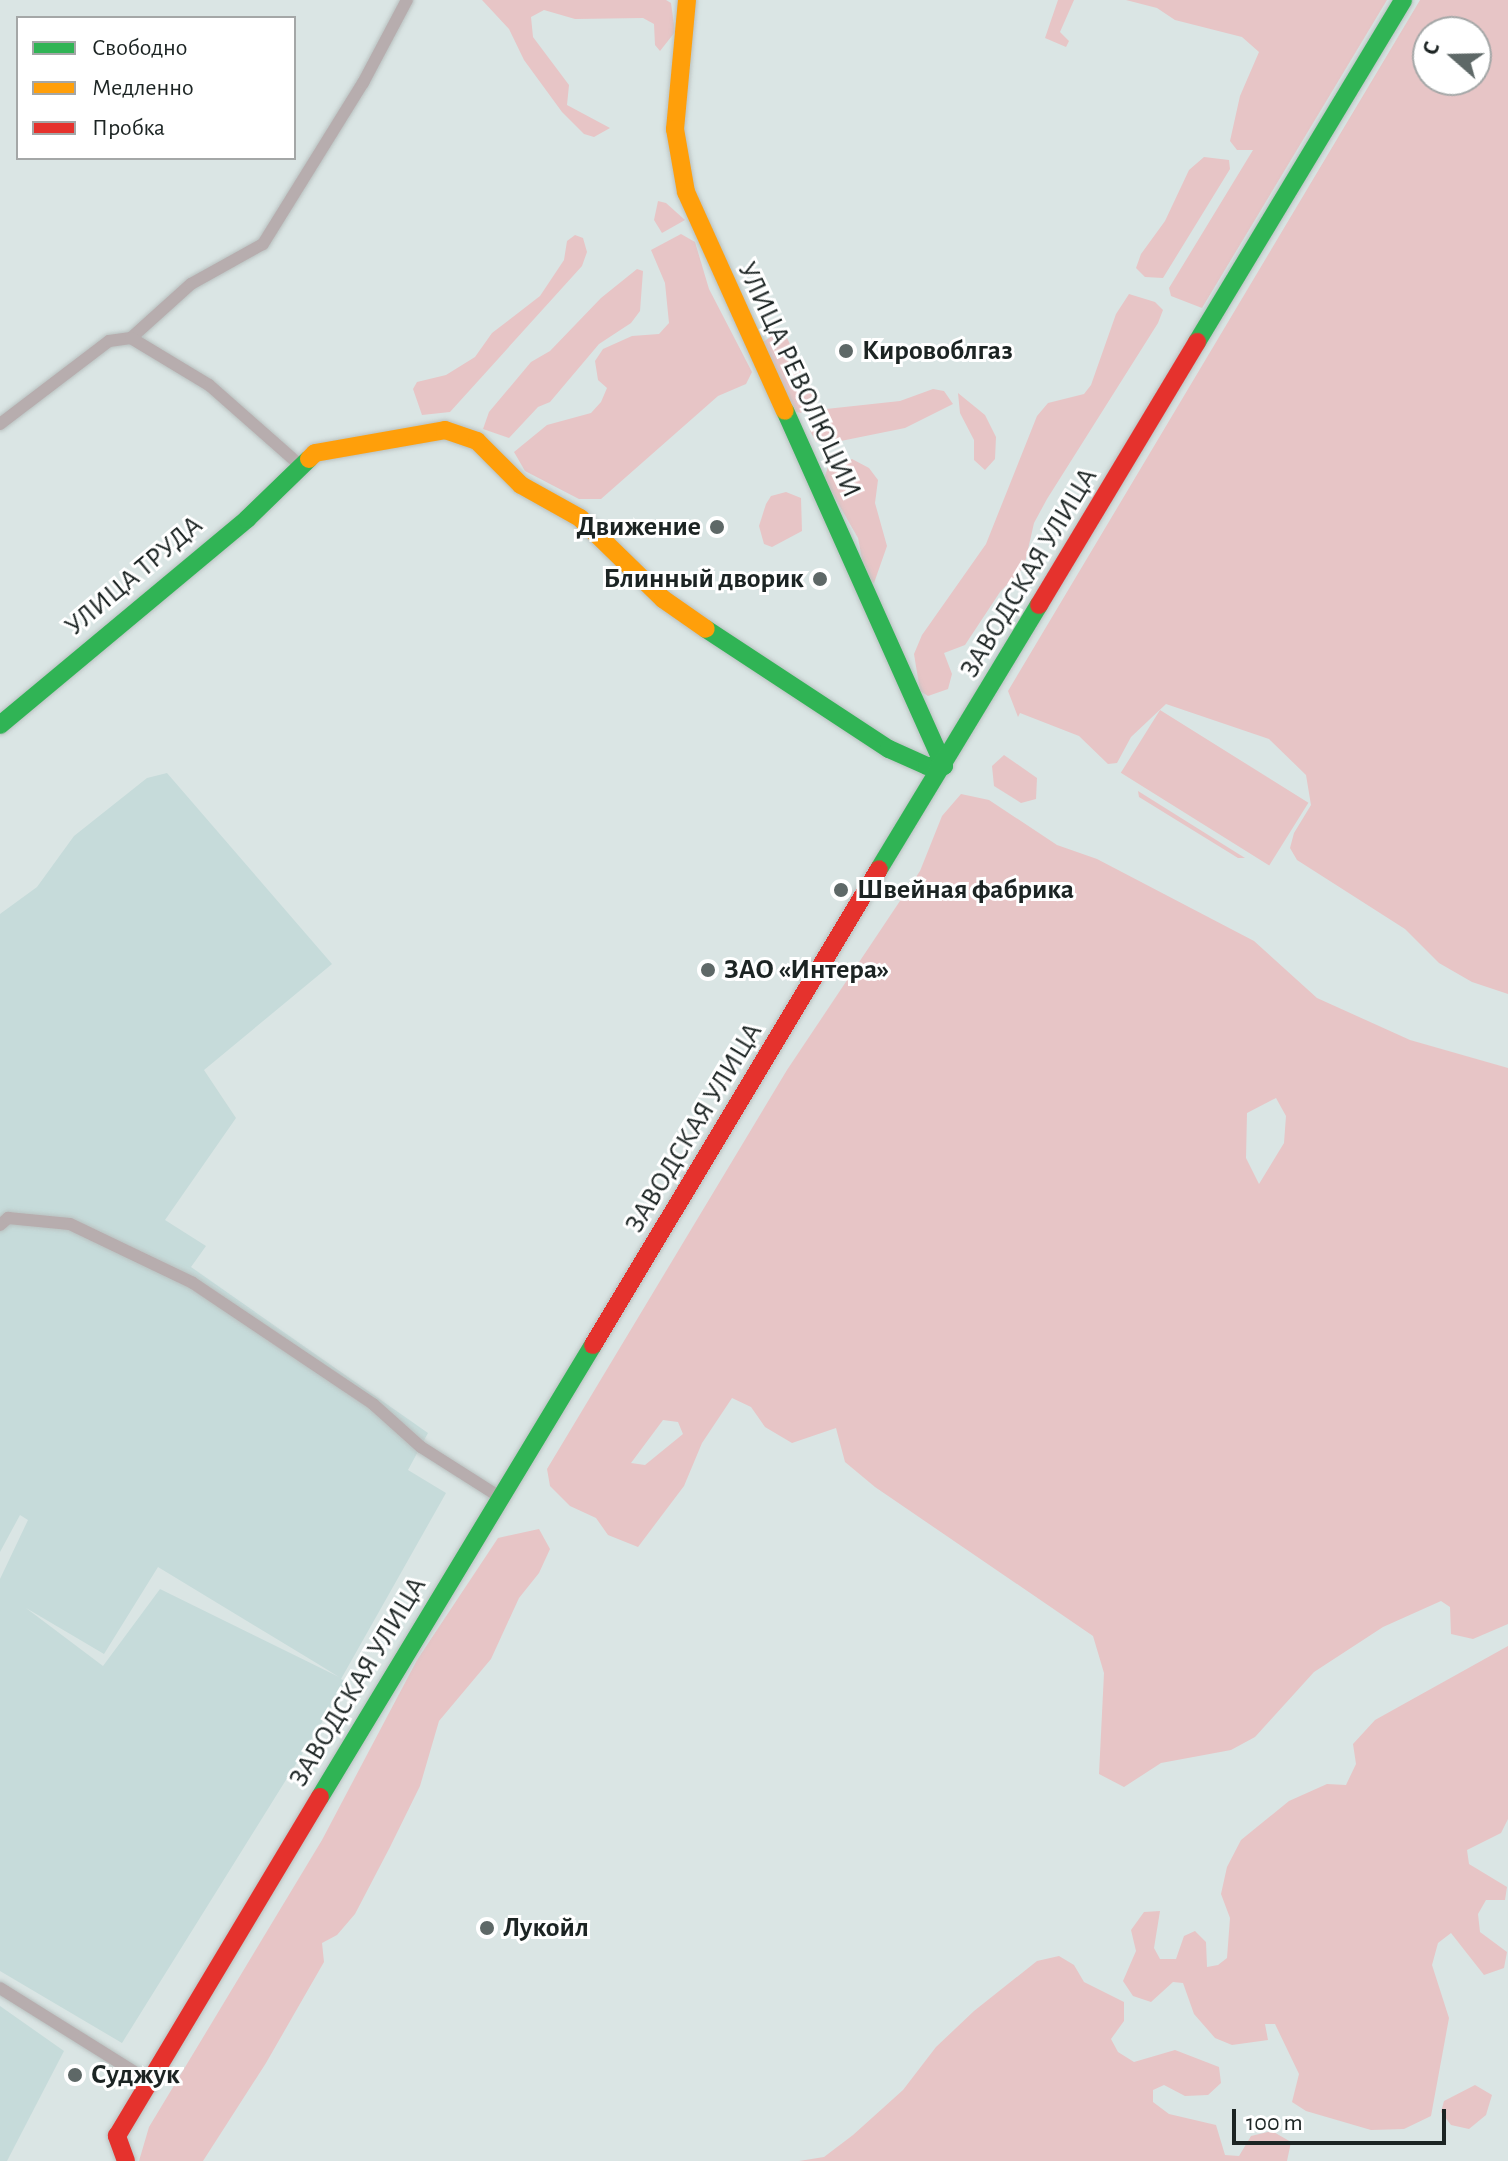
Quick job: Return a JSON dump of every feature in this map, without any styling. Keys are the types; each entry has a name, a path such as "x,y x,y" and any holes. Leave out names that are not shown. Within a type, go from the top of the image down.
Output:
{"main road":[{"name":"УЛИЦА РЕВОЛЮЦИИ","path":"687,0 675,129 686,192 944,766"},
{"name":"ЗАВОДСКАЯ УЛИЦА","path":"126,2161 117,2136 149,2081 503,1499 1403,0"},
{"name":"УЛИЦА ТРУДА","path":"0,725 247,519 315,453 445,430 477,441 521,485 580,518 641,580 715,636 889,749 927,766 944,766"}],"street":[{"path":"0,424 109,341 131,338 191,284 263,244 363,83 407,0"},
{"path":"131,338 209,385 301,466"},
{"path":"0,1225 8,1218 70,1224 193,1283 373,1404 421,1447 503,1499"},
{"path":"0,1988 149,2081"}],"shaded area":[{"path":"482,0 666,0 671,3 675,32 660,51 655,45 654,24 643,18 575,19 544,10 531,17 533,37 569,85 567,105 610,128 594,137 584,134 562,112 524,60 509,29"},
{"path":"1058,0 1074,0 1060,32 1069,41 1066,47 1045,38"},
{"path":"1126,0 1387,0 1202,308 1171,296 1169,288 1253,150 1237,150 1230,141 1240,96 1259,52 1242,37 1175,20 1157,8"},
{"path":"1420,0 1508,0 1508,994 1472,982 1439,963 1405,929 1297,860 1290,848 1294,833 1311,805 1306,775 1269,739 1166,704 1131,737 1117,763 1108,764 1079,736 1020,713 1018,717 1008,691"},
{"path":"1204,157 1229,160 1230,169 1163,278 1145,277 1136,268 1141,254 1165,221 1189,170"},
{"path":"658,201 666,203 685,220 662,233 654,220"},
{"path":"681,234 695,242 709,289 752,372 746,384 718,396 601,499 579,499 525,471 514,452 547,425 591,413 601,402 607,388 598,380 595,361 603,349 632,336 659,334 669,323 665,283 651,250"},
{"path":"575,235 583,238 587,252 582,266 450,412 422,415 413,389 417,382 446,375 475,357 492,333 540,296 564,260 567,241"},
{"path":"637,269 643,271 640,311 631,323 599,344 550,402 538,407 509,438 483,429 489,412 531,362 550,351 601,298"},
{"path":"1129,294 1155,302 1163,310 1158,323 1047,499 1034,523 1024,567 1000,592 965,645 944,653 952,674 948,689 928,696 920,691 914,654 922,635 986,544 1037,416 1048,403 1084,394 1091,385 1116,314"},
{"path":"772,336 787,338 815,395 801,413 792,411 763,342"},
{"path":"933,389 944,391 953,404 905,428 826,444 816,442 810,431 811,419 826,409 900,401"},
{"path":"958,393 985,415 996,437 995,459 985,470 974,460 974,440 960,413"},
{"path":"852,459 869,468 878,480 875,503 887,546 874,583 866,580 858,538 824,479 828,467"},
{"path":"786,492 801,498 802,531 772,547 764,544 759,526 771,496"},
{"path":"1160,710 1308,803 1269,865 1121,773"},
{"path":"1004,755 1037,778 1036,799 1021,803 994,786 992,766"},
{"path":"167,773 332,964 204,1070 236,1118 165,1220 206,1246 191,1267 428,1433 408,1470 446,1493 341,1679 347,1682 122,2043 0,1971 0,1579 28,1520 20,1515 0,1552 0,914 37,887 74,836 147,778","holes":["158,1567 339,1677 160,1589 103,1666 26,1608 104,1654"]},
{"path":"1138,791 1245,858 1238,858 1139,797"},
{"path":"961,794 989,800 1057,845 1097,859 1254,941 1317,998 1410,1040 1508,1068 1508,1624 1473,1639 1451,1634 1450,1607 1441,1601 1383,1627 1314,1672 1255,1737 1231,1750 1161,1763 1124,1787 1099,1774 1104,1673 1093,1636 875,1487 845,1462 836,1428 792,1443 765,1427 751,1407 732,1398 702,1443 684,1486 638,1547 608,1535 596,1518 570,1506 550,1486 547,1469 787,1070 920,871 942,816","holes":["1276,1098 1286,1116 1284,1143 1259,1184 1246,1158 1247,1113","663,1420 678,1422 683,1434 645,1465 631,1463"]},
{"path":"539,1529 550,1549 539,1573 519,1598 491,1659 439,1721 420,1786 390,1847 355,1914 337,1935 322,1943 324,1962 266,2063 203,2161 139,2161 149,2127 322,1840 417,1660 498,1538"},
{"path":"1508,1646 1508,1819 1501,1833 1467,1850 1469,1864 1507,1887 1505,1900 1486,1900 1478,1914 1480,1932 1507,1952 1504,1968 1484,1975 1451,1933 1438,1943 1432,1965 1449,2018 1431,2116 1404,2129 1371,2130 1306,2111 1292,2102 1299,2074 1275,2024 1265,2024 1268,2040 1232,2045 1215,2038 1194,2014 1183,1983 1173,1982 1151,2002 1133,1996 1123,1981 1136,1951 1131,1930 1144,1912 1160,1911 1154,1948 1160,1959 1176,1959 1184,1936 1195,1931 1206,1942 1207,1967 1218,1965 1227,1958 1230,1918 1221,1894 1227,1867 1241,1840 1289,1801 1327,1784 1346,1785 1356,1764 1353,1744 1375,1720"},
{"path":"1059,1956 1074,1965 1084,1982 1124,2002 1124,2021 1111,2039 1118,2052 1134,2062 1175,2050 1219,2067 1221,2083 1208,2095 1185,2096 1164,2085 1153,2090 1153,2102 1169,2114 1216,2125 1225,2155 1239,2156 1251,2136 1272,2131 1291,2142 1287,2161 799,2161 824,2157 853,2135 903,2090 936,2047 974,2011 1037,1961"},
{"path":"0,2006 64,2051 7,2161 0,2161"},
{"path":"1475,2085 1492,2095 1486,2115 1469,2129 1451,2125 1441,2112 1444,2101"}],"traffic: fast":[{"path":"1197,342 1403,0"},
{"path":"706,629 889,749 927,766 944,766 785,411"},
{"path":"0,725 247,519 309,459"},
{"path":"879,869 1039,605"},
{"path":"320,1797 593,1345"}],"traffic: slow":[{"path":"687,0 675,129 686,192 785,411"},
{"path":"309,459 315,453 445,430 477,441 521,485 580,518 663,599 706,629"}],"traffic: jam":[{"path":"1039,605 1197,342"},
{"path":"593,1345 879,869"},
{"path":"126,2161 117,2136 320,1797"}],"place":[{"name":"Кировоблгаз","path":"846,351"},
{"name":"Движение","path":"717,527"},
{"name":"Блинный дворик","path":"820,579"},
{"name":"Швейная фабрика","path":"841,890"},
{"name":"ЗАО «Интера»","path":"708,970"},
{"name":"Лукойл","path":"487,1928"},
{"name":"Суджук","path":"75,2075"}]}
